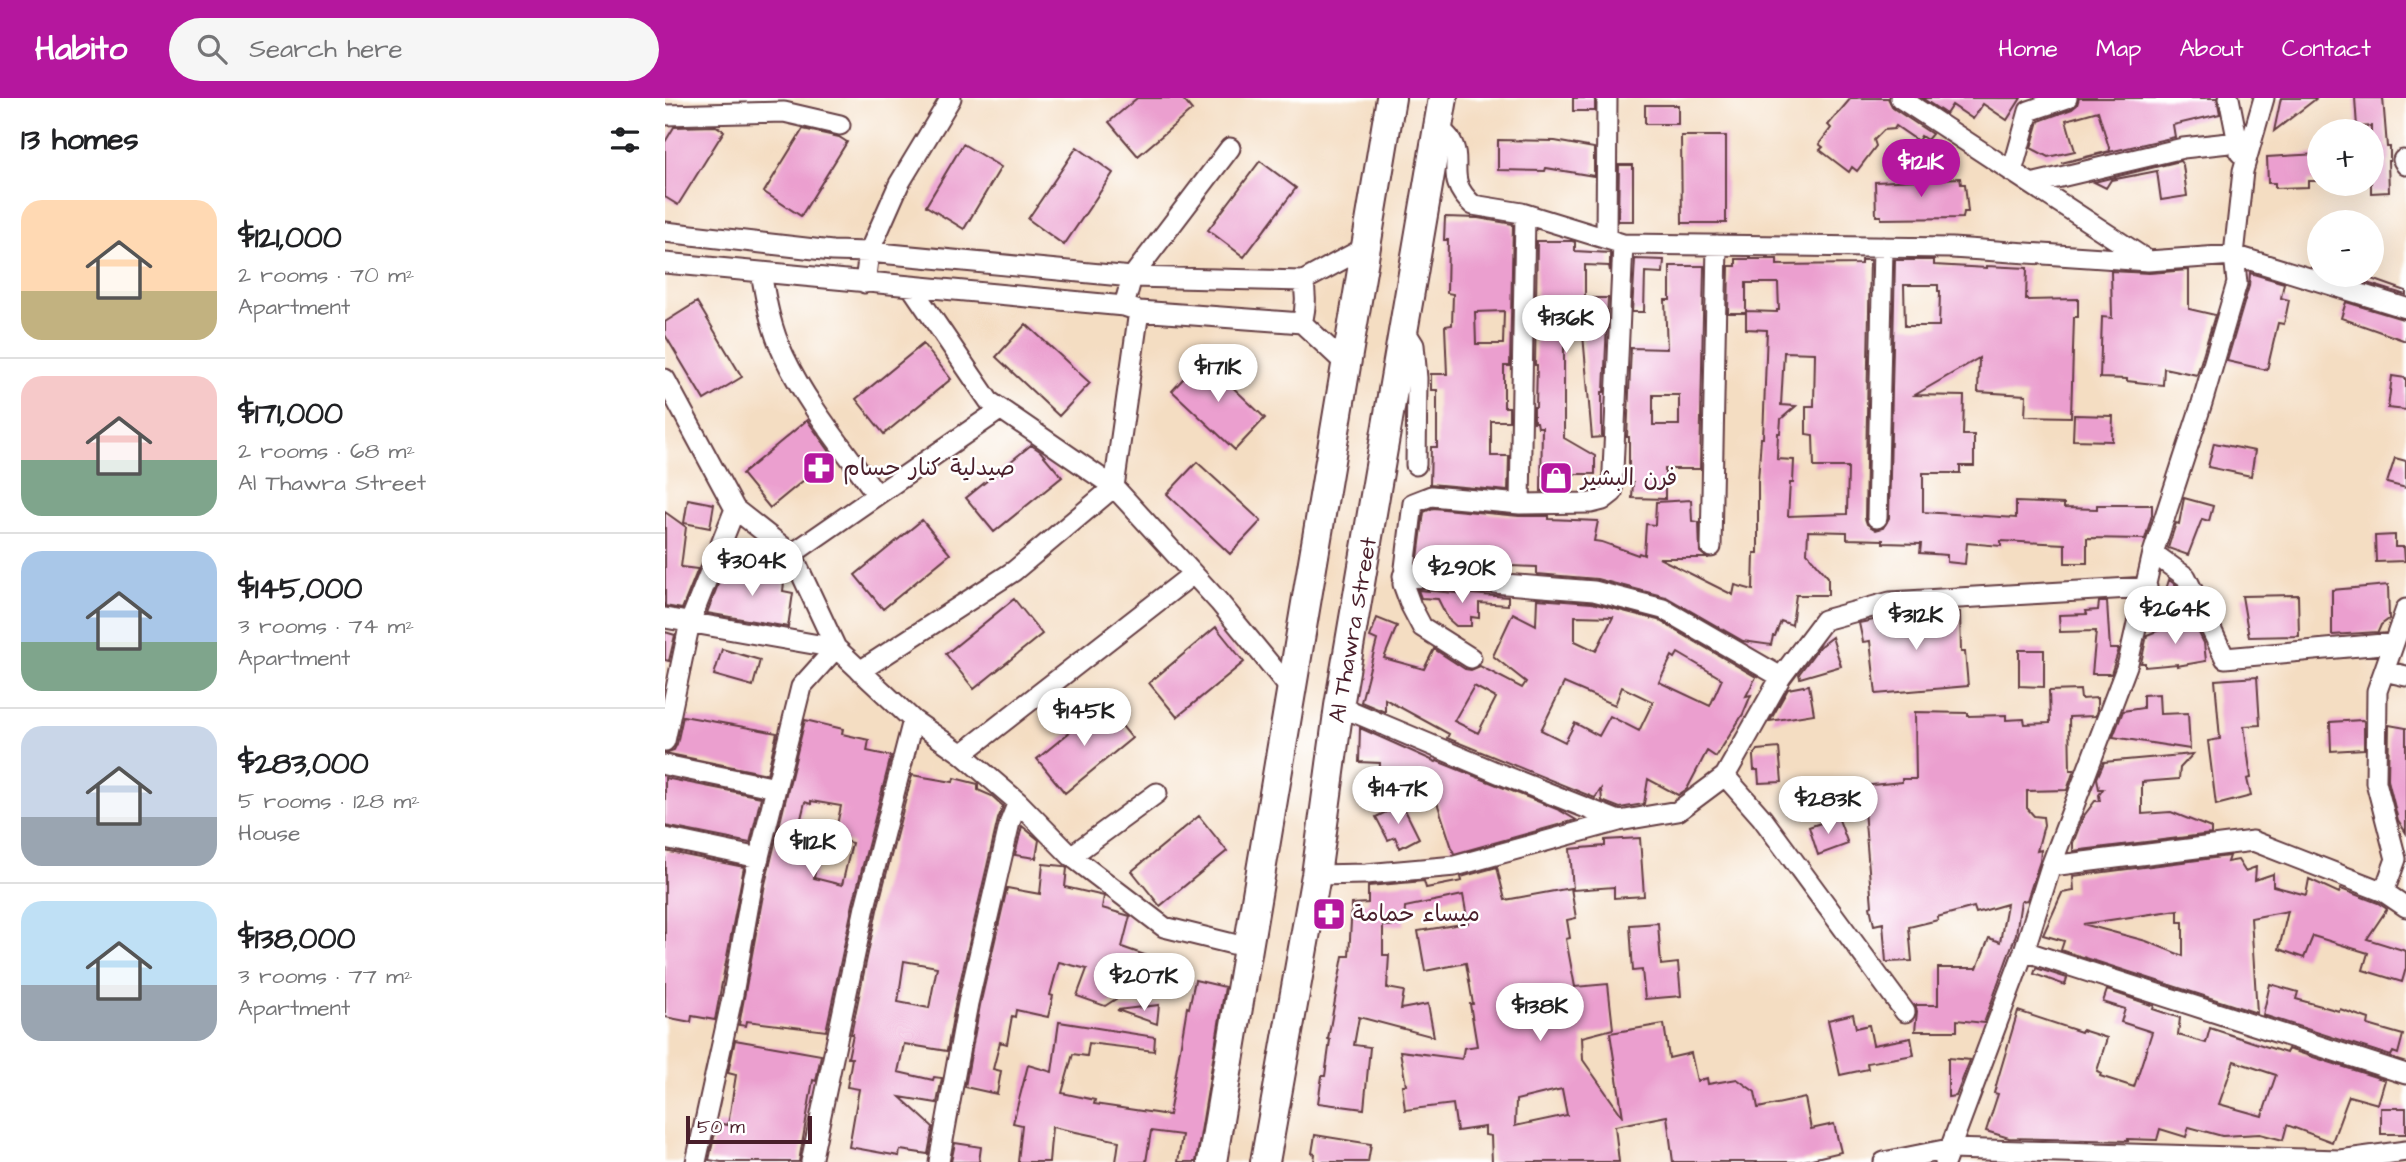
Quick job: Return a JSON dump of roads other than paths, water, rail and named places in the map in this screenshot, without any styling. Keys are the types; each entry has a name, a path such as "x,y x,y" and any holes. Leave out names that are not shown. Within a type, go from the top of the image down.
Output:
{"main road":[{"path":"1212,1162 1391,98"},
{"name":"Al Thawra Street","path":"1265,1162 1316,875 1339,706 1443,98"}],"street":[{"path":"865,283 869,252 899,184 951,98"},
{"path":"1471,658 1422,627 1407,595 1403,576 1413,503 1431,496 1520,504 1591,503 1603,500 1612,493 1614,240 1607,98"},
{"path":"1900,98 2148,261"},
{"path":"2012,172 2029,111 2067,98"},
{"path":"2229,98 2243,171"},
{"path":"1947,1155 2024,951 2051,866 2128,663 2153,553 2202,403 2237,283 2234,255 2243,171 2264,98"},
{"path":"665,115 784,112 840,125"},
{"path":"1439,127 1451,139 1455,155 1455,179 1473,205 1525,215 1614,240 1717,245 1952,248 2148,261 2234,255 2406,308"},
{"path":"2031,184 2183,148 2238,142"},
{"path":"860,671 1014,571 1114,488 1132,309 1132,277 1230,148"},
{"path":"1520,504 1525,215"},
{"path":"665,232 832,251 869,252 1132,277 1303,281 1366,247"},
{"path":"1711,547 1717,245"},
{"path":"1877,518 1883,247"},
{"path":"665,263 1302,323 1347,365"},
{"path":"761,272 769,315 784,356 814,406 877,495"},
{"path":"1302,323 1306,308 1303,281"},
{"path":"912,288 989,401 1114,488 1193,573 1292,691"},
{"path":"1404,328 1414,345 1417,378 1416,466"},
{"path":"665,379 735,509 792,554 836,648 913,720 962,754 1018,803 1071,856 1164,927 1249,948"},
{"path":"792,554 1001,409"},
{"path":"665,741 690,622 735,509"},
{"path":"2153,553 2186,577 2225,658 2393,643"},
{"path":"962,754 1193,573"},
{"path":"1403,576 1594,591 1663,609 1781,677"},
{"path":"1316,875 1366,874 1455,866 1619,821 1678,811 1725,776 1781,677 1824,621 1890,602 2147,587"},
{"path":"2383,892 2396,859 2376,782 2377,691 2406,609"},
{"path":"665,618 836,648"},
{"path":"696,1162 733,995 759,858 801,687 836,648"},
{"path":"2384,671 2406,676"},
{"path":"1339,706 1619,821"},
{"path":"811,1162 865,907 913,720"},
{"path":"665,765 776,788"},
{"path":"1725,776 1786,849 1905,1012"},
{"path":"1071,856 1157,793"},
{"path":"939,1162 968,1003 1010,822 1018,803"},
{"path":"665,838 759,858"},
{"path":"2051,866 2253,841 2383,892 2406,907"},
{"path":"2024,951 2406,1074"},
{"path":"1884,1162 1947,1155 2340,1160 2406,1151"}],"place":[{"name":"صيدلية كنار حسام","path":"819,468"},
{"name":"فرن البشير","path":"1556,478"},
{"name":"ميساء حمامة","path":"1329,914"}]}
